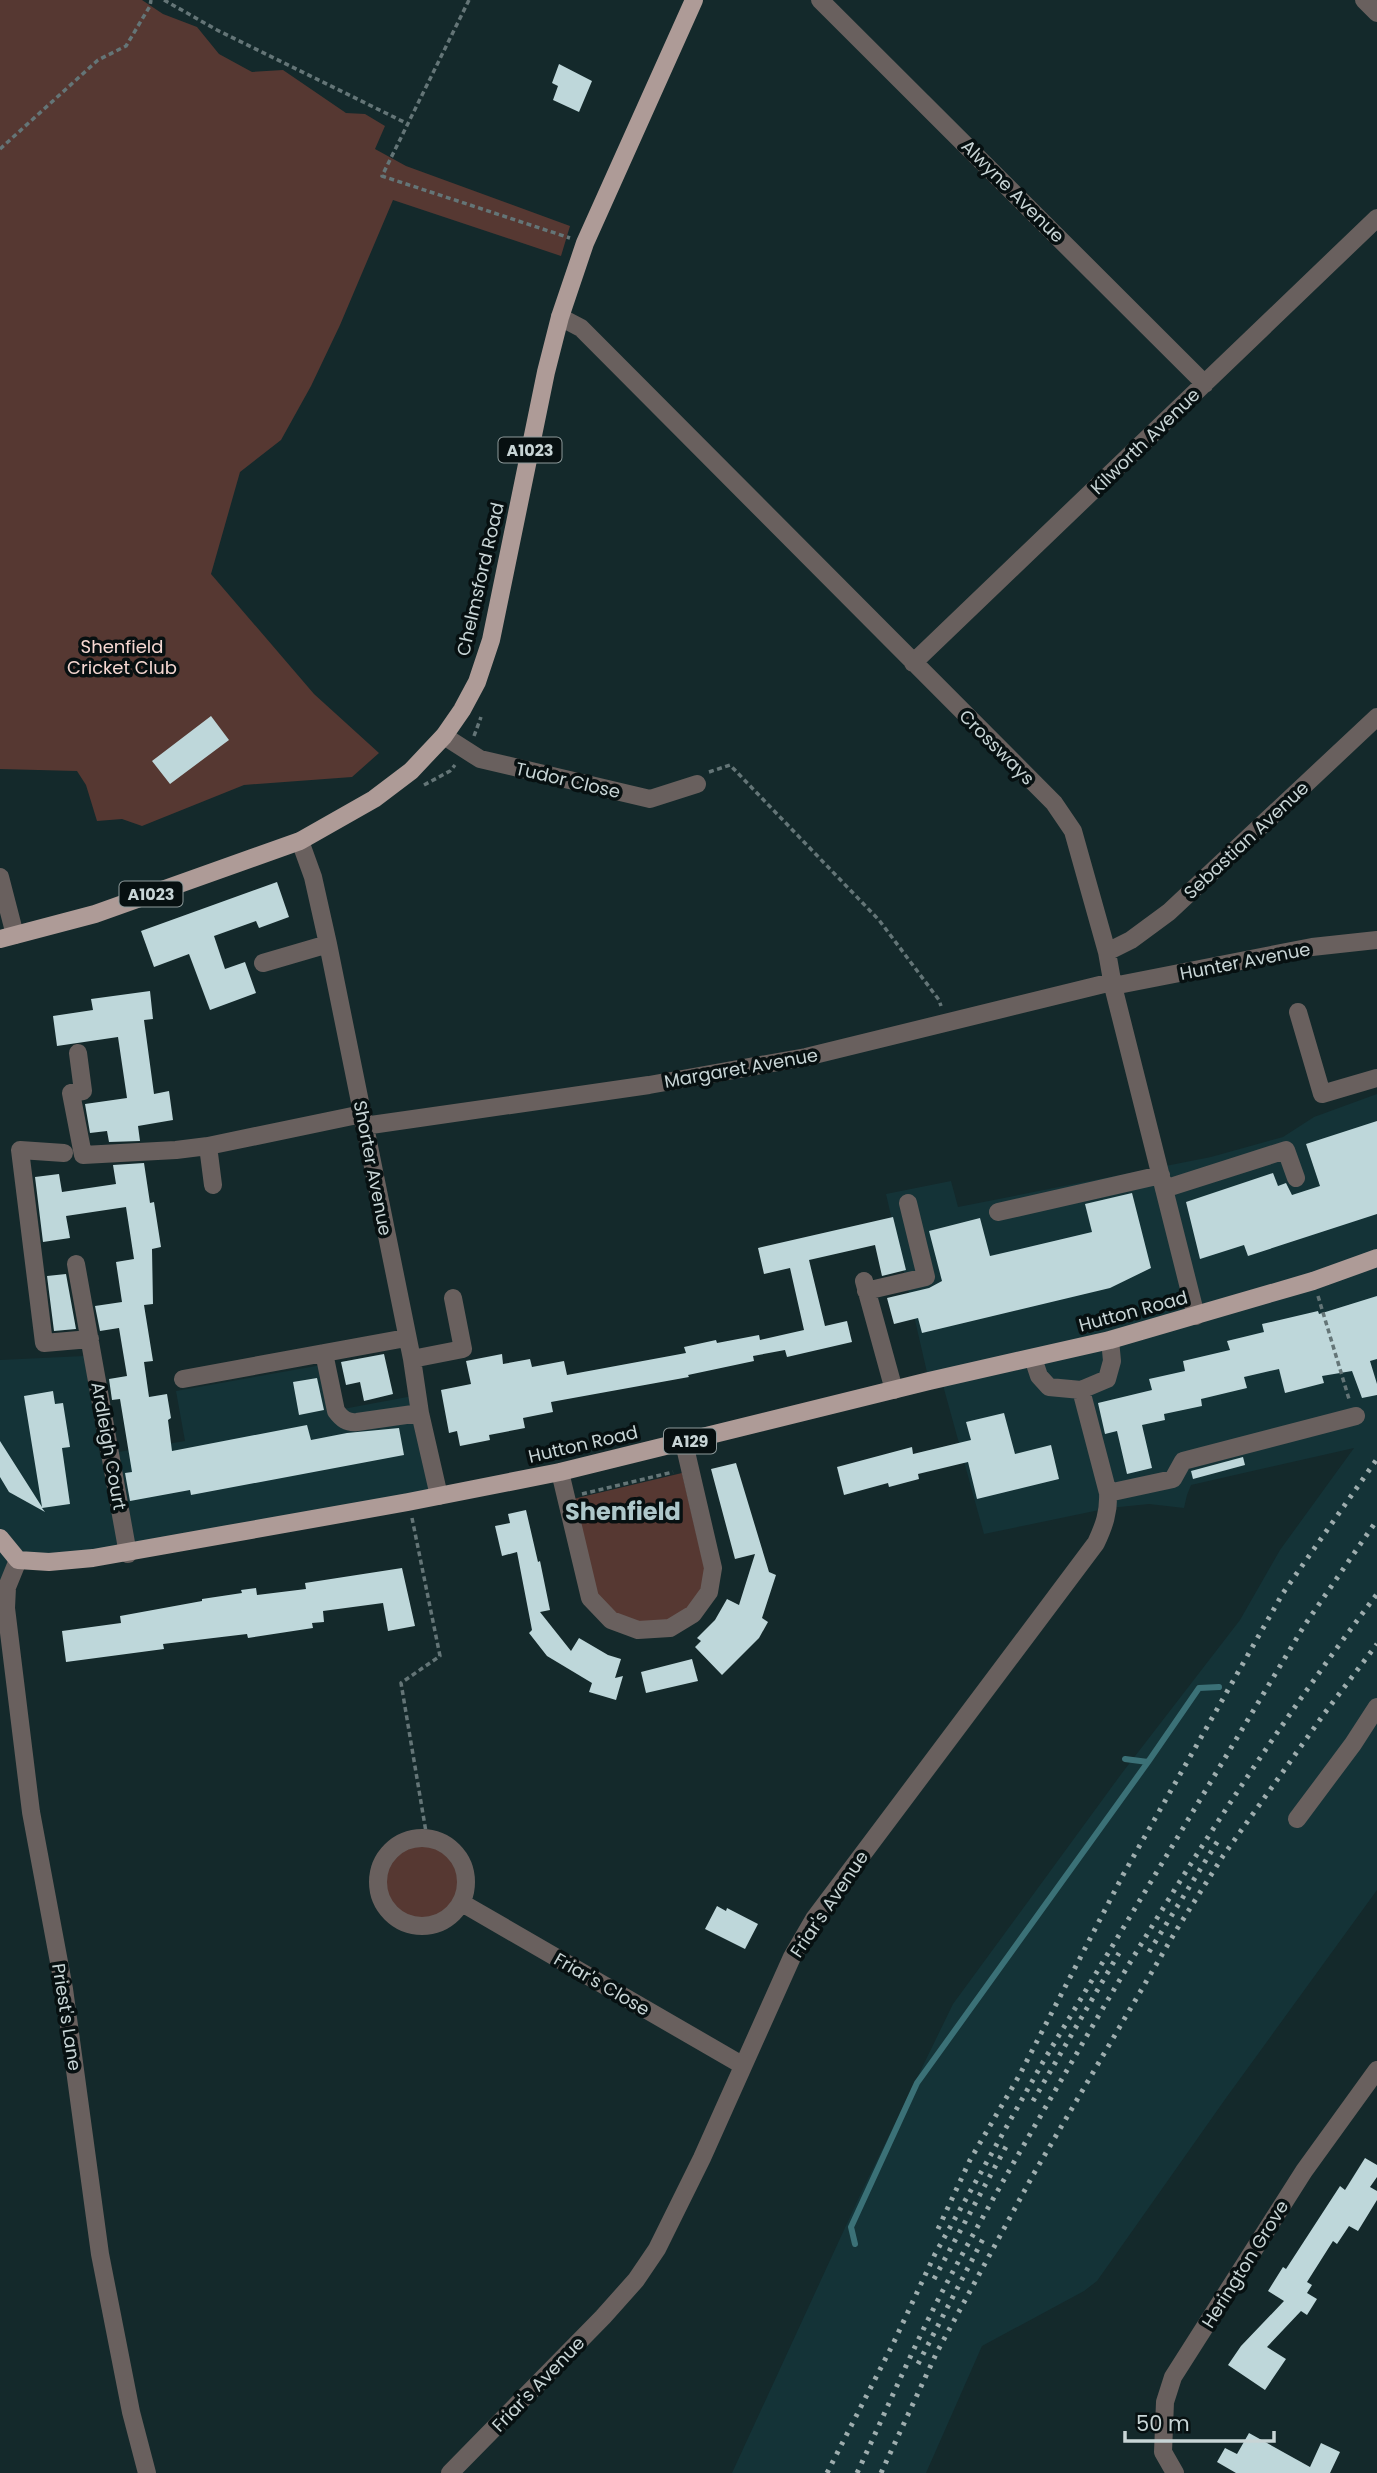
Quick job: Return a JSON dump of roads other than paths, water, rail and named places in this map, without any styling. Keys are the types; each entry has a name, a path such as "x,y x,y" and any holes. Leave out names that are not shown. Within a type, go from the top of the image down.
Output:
{"main road":[{"name":"Chelmsford Road","path":"8,937 95,914 300,841 374,799 411,771 444,736 477,682 491,640 546,372 560,317 585,243 694,0"},
{"name":"Hutton Road","path":"18,1560 49,1562 128,1554 560,1472 1110,1340 1313,1281 1377,1258"},
{"path":"0,1538 18,1560"}],"street":[{"name":"Alwyne Avenue","path":"820,0 1205,384"},
{"path":"1364,0 1377,13"},
{"name":"Kilworth Avenue","path":"913,663 1377,218"},
{"name":"Crossways","path":"560,317 581,328 1054,803 1065,818 1073,831 1107,952 1112,984 1196,1316"},
{"name":"Sebastian Avenue","path":"1107,952 1131,940 1169,912 1377,717"},
{"name":"Tudor Close","path":"444,736 480,759 650,799 698,784"},
{"name":"Shorter Avenue","path":"300,841 313,877 328,944 412,1359 420,1413 439,1496"},
{"path":"0,877 8,937"},
{"name":"Hunter Avenue","path":"1112,984 1312,947 1377,940"},
{"path":"262,963 328,944"},
{"name":"Margaret Avenue","path":"363,1120 649,1085 807,1057 1112,984"},
{"path":"1298,1012 1322,1094 1377,1078"},
{"path":"78,1053 83,1091 71,1093 83,1155 208,1146 363,1120"},
{"path":"208,1146 213,1185"},
{"path":"64,1153 20,1150 44,1343 90,1339"},
{"path":"998,1212 1162,1182 1286,1150 1296,1178"},
{"path":"894,1390 865,1286 926,1277 908,1203"},
{"name":"Ardleigh Court","path":"76,1264 128,1554"},
{"path":"412,1359 463,1349 453,1298"},
{"path":"183,1379 406,1338"},
{"path":"1033,1358 1039,1376 1049,1387 1081,1390 1107,1379 1112,1361 1110,1340"},
{"path":"324,1353 336,1411 341,1418 350,1423 420,1413"},
{"name":"Friar's Avenue","path":"450,2473 636,2280 657,2249 702,2158 792,1957 814,1919 1096,1543 1109,1508 1108,1493 1081,1390"},
{"path":"1108,1493 1173,1479 1183,1461 1356,1416"},
{"path":"560,1472 590,1598 611,1620 638,1630 670,1628 693,1614 709,1592 713,1568 684,1443"},
{"name":"Priest's Lane","path":"18,1560 7,1587 3,1609 31,1812 64,1989 100,2254 131,2412 147,2473"},
{"path":"1297,1819 1377,1707"},
{"path":"426,1838 450,1847 458,1856 467,1879 462,1903 453,1915 441,1923 419,1926 398,1920 387,1910 380,1897 377,1882 380,1868 387,1855 398,1845 412,1839 426,1838"},
{"name":"Friar's Close","path":"462,1903 742,2065"},
{"name":"Herington Grove","path":"1175,2473 1163,2452 1165,2402 1173,2377 1304,2171 1377,2070"}],"waterway":[{"path":"1125,1759 1148,1762 1199,1688 1219,1687"},
{"path":"855,2244 851,2227 917,2083 1148,1762"}],"railway":[{"path":"938,2229 970,2160 1019,2076 1123,1875 1283,1593 1377,1459"},
{"path":"827,2473 893,2344 935,2254 1043,2062 1304,1626 1377,1520"},
{"path":"857,2473 950,2277 1115,1988 1185,1872 1259,1759 1377,1594"},
{"path":"881,2473 937,2352 1033,2175 1177,1929 1223,1856 1377,1644"},
{"path":"1149,1952 1219,1839"},
{"path":"1033,2101 1119,1953"},
{"path":"934,2279 1008,2143"},
{"path":"918,2364 984,2237"}],"district":[{"name":"Shenfield","path":"623,1511"}],"park label":[{"name":"Shenfield Cricket Club","path":"122,656"}]}
